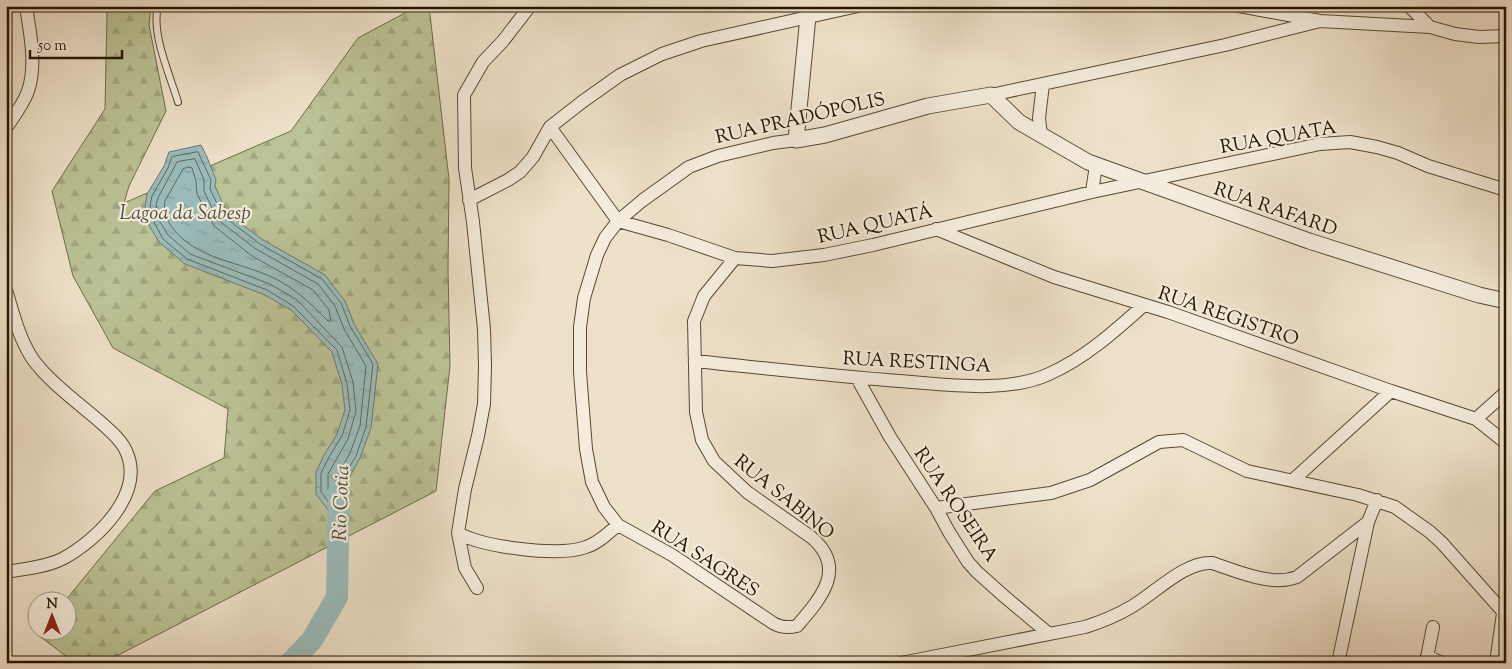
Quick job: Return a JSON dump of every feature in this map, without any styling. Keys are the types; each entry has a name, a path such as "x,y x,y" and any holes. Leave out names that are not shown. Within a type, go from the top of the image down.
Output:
{"street":[{"path":"6,128 21,107 28,90 32,72 32,48 26,6"},
{"path":"477,588 465,568 458,533 465,489 478,436 484,394 484,329 465,168 464,95 483,62 503,41 530,6"},
{"path":"470,200 494,189 520,172 534,157 550,127 620,75 662,54 701,41 759,27 809,12 858,6"},
{"path":"1239,6 1320,21 1430,27 1455,34 1479,37 1506,36"},
{"path":"1409,6 1430,27"},
{"path":"796,140 809,12"},
{"name":"RUA PRADÓPOLIS","path":"618,525 604,508 592,482 586,449 580,372 580,327 584,298 597,255 605,238 618,222 643,200 689,167 718,156 825,135 928,106 991,95 1225,45 1320,21"},
{"path":"1040,135 1039,118 1043,84"},
{"name":"RUA RAFARD","path":"991,95 1012,116 1040,135 1096,165 1309,242 1506,302"},
{"path":"550,127 618,222"},
{"name":"RUA QUATA","path":"1140,181 1320,144 1350,142 1398,153 1428,166 1506,190"},
{"path":"1092,192 1096,165"},
{"name":"RUA QUATÁ","path":"618,222 676,238 735,258 772,261 824,255 1140,181"},
{"name":"RUA REGISTRO","path":"936,229 1054,277 1144,305 1391,392 1476,419 1506,443"},
{"name":"RUA SABINO","path":"735,258 704,296 694,322 696,412 702,440 714,460 747,492 821,545 827,554 830,566 828,584 819,600 797,626 786,628 778,627 773,623"},
{"path":"6,290 18,329 32,358 51,378 113,433 126,451 132,473 129,487 119,508 105,526 83,545 60,560 37,567 6,572"},
{"name":"RUA RESTINGA","path":"695,361 857,378 968,386 1027,382 1049,374 1089,350 1114,332 1144,305"},
{"name":"RUA ROSEIRA","path":"857,378 890,437 953,538 977,572 1048,633"},
{"path":"1292,480 1391,392"},
{"path":"1476,419 1506,392"},
{"path":"936,508 1060,491 1090,480 1152,445 1166,440 1183,440 1247,471 1377,500 1395,508 1430,532 1505,614 1496,663"},
{"path":"1338,663 1368,522 1377,500"},
{"path":"902,663 1085,627 1133,606 1188,568 1204,563 1212,563 1270,579 1290,580 1297,577 1368,522"},
{"path":"458,533 476,542 495,545 542,551 568,550 586,548 618,525"},
{"name":"RUA SAGRES","path":"618,525 672,555 773,623"},
{"path":"1433,627 1427,659 1442,663"}],"lane":[{"path":"158,6 156,21 161,48 178,102"}],"green space":[{"path":"103,6 151,6 149,25 166,111 129,186 124,203 291,131 358,38 418,6 429,6 449,179 450,366 436,491 103,663 75,663 47,642 78,642 78,592 72,592 155,491 224,458 228,409 113,348 73,276 52,191 105,109 107,14"}],"water":[{"name":"Lagoa da Sabesp","path":"201,145 216,180 215,186 227,213 263,240 325,275 345,301 354,324 378,364 371,428 360,458 348,480 338,523 316,494 316,472 337,434 345,410 342,385 332,352 291,310 265,295 185,264 159,242 150,227 145,207 147,194 164,166 169,152"}],"waterway":[{"name":"Rio Cotia","path":"290,663 312,640 337,597 339,492"}]}
